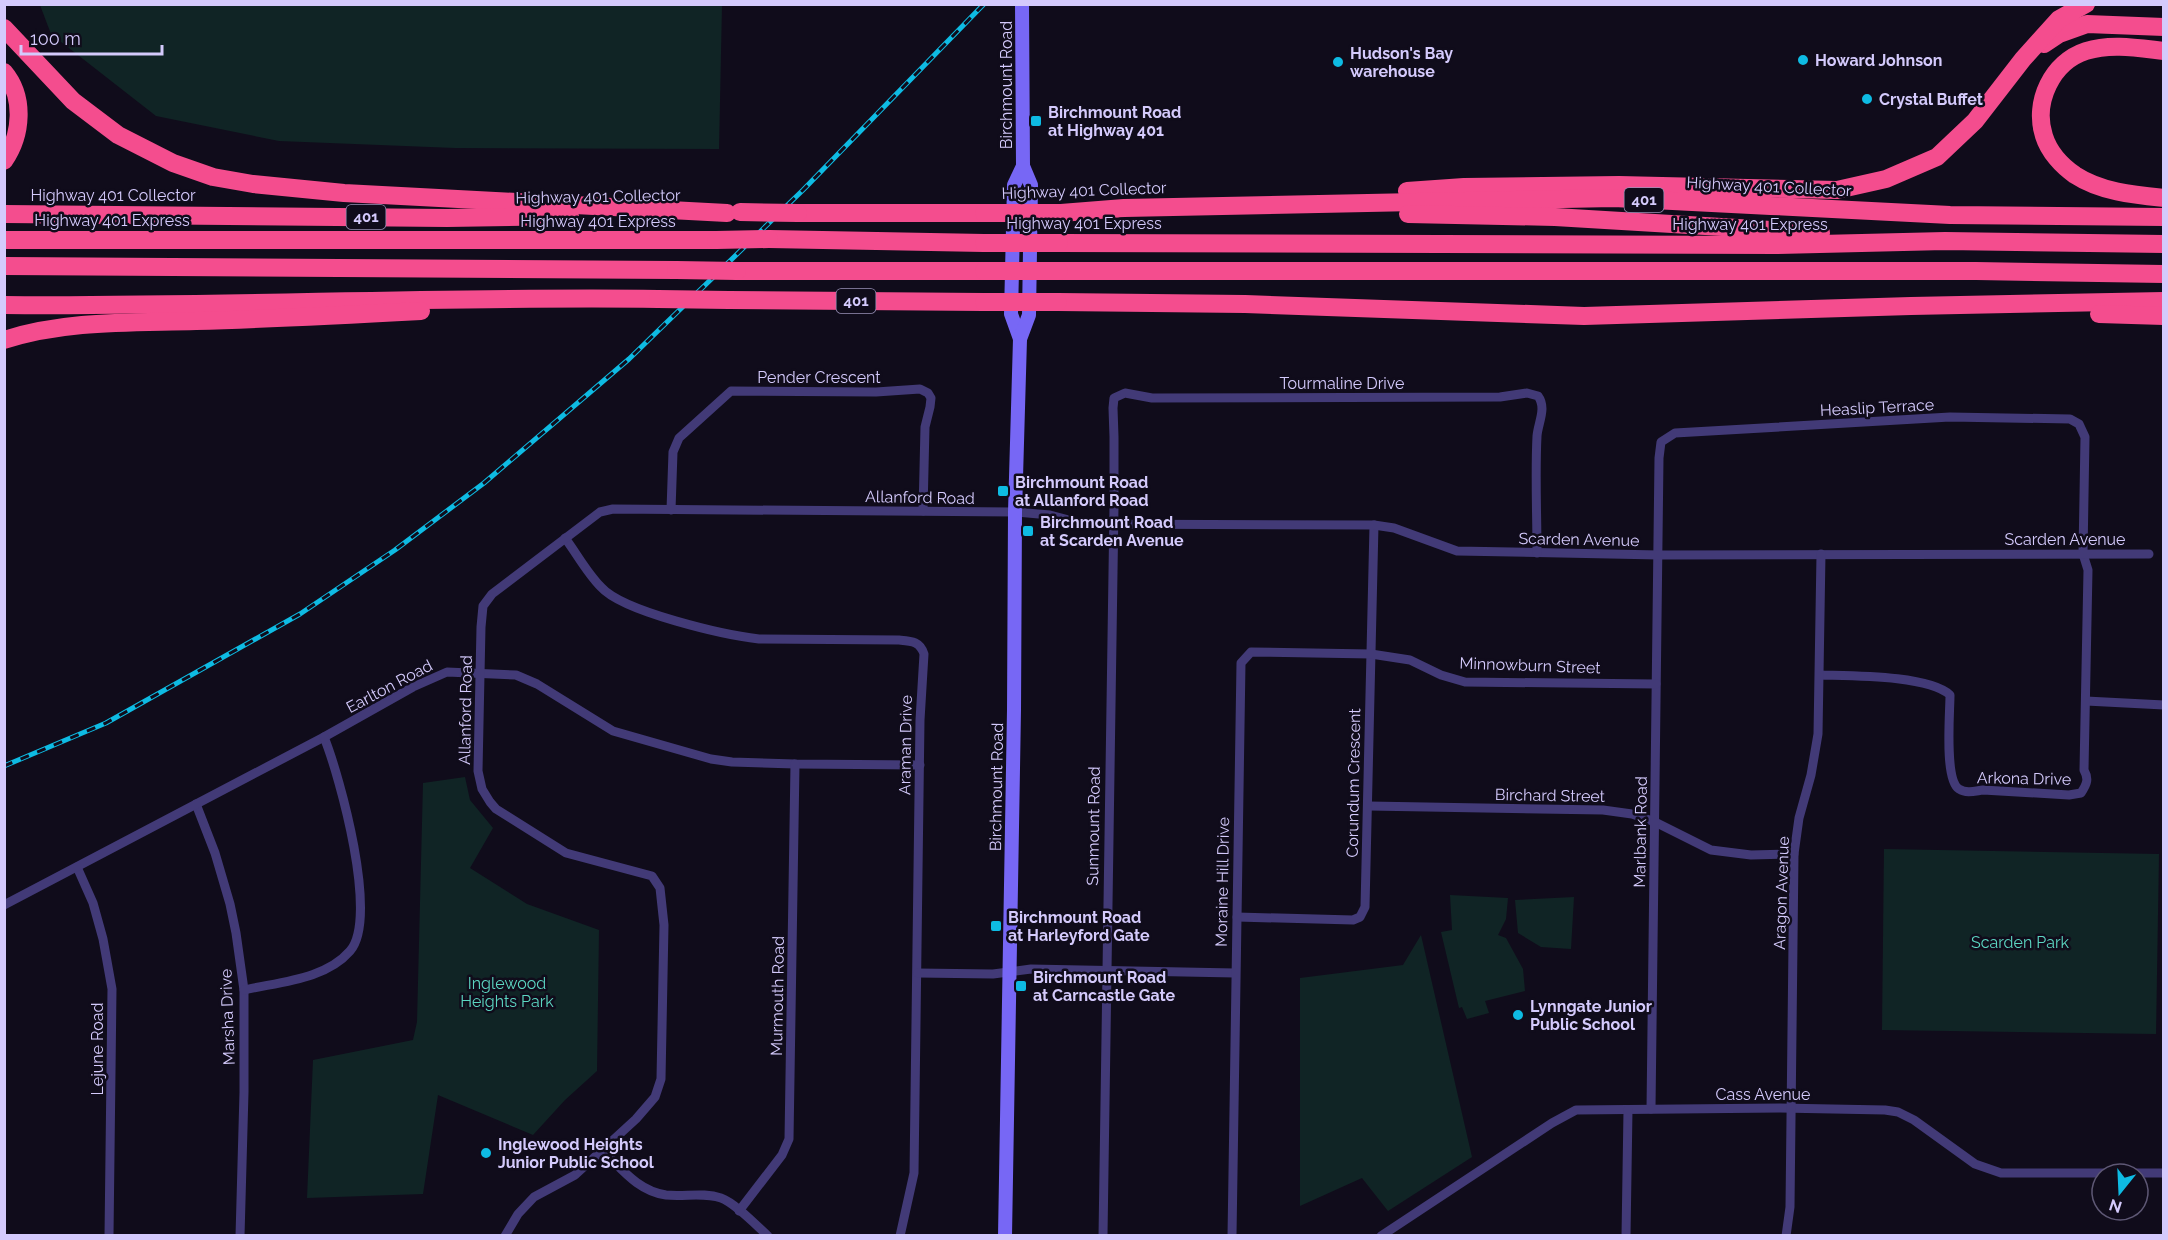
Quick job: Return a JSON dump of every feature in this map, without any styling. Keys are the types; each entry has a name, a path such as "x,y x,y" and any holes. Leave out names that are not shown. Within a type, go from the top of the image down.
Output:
{"highway":[{"path":"1124,208 1464,187 1618,185 1837,190 1886,179 1936,157 1976,121 2023,59 2059,19 2086,4"},
{"path":"2023,59 2059,34 2087,24 2163,27"},
{"path":"4,28 73,101 118,135 173,163 213,177 253,184 344,193 734,213"},
{"path":"2163,51 2121,46 2087,50 2067,59 2050,79 2041,118 2044,137 2057,160 2076,176 2098,186 2121,192 2163,198"},
{"path":"4,72 16,90 20,117 14,147 4,161"},
{"name":"Highway 401 Collector","path":"4,214 447,218 734,213 1061,213 1124,208 1614,198 1950,215 2163,217"},
{"path":"1124,208 1555,217 1945,240"},
{"name":"Highway 401 Express","path":"4,240 769,239 984,243 1777,245 1945,240 2163,244"},
{"name":"401","path":"4,266 737,271 1728,273 1976,271 2163,274"},
{"path":"4,340 44,329 82,325 268,319 519,306 546,298"},
{"name":"401","path":"4,305 546,298 1280,305 1584,316 2163,301"},
{"path":"1911,306 2014,314 2163,315"}],"main road":[{"name":"Birchmount Road","path":"1005,1236 1015,512 1020,339 1029,315 1031,232 1031,185 1023,166 1022,4"}],"street":[{"name":"Pender Crescent","path":"671,510 673,452 679,438 731,392 876,392 920,389 928,393 931,398 925,428 923,512"},
{"name":"Tourmaline Drive","path":"1113,524 1113,403 1114,398 1120,394 1152,398 1500,398 1527,393 1538,396 1542,406 1538,436 1537,553"},
{"name":"Heaslip Terrace","path":"1659,555 1661,442 1675,433 1950,417 2070,419 2079,424 2085,437 2083,554"},
{"name":"Allanford Road","path":"505,1236 518,1214 534,1197 575,1175 636,1119 655,1097 659,1088 662,1067 664,946 660,888 652,876 566,853 496,809 482,789 478,771 480,674 482,615 488,598 593,516 606,509 1015,512"},
{"name":"Scarden Avenue","path":"1015,512 1050,515 1084,524 1374,525 1394,528 1457,551 1659,555 2149,554"},
{"name":"Sunmount Road","path":"1102,1236 1113,524"},
{"name":"Corundum Crescent","path":"1237,917 1353,920 1360,917 1365,907 1374,525"},
{"name":"Araman Drive","path":"565,538 602,588 613,597 645,611 732,635 759,639 899,640 917,643 922,647 924,654 920,765 914,1173 900,1236"},
{"name":"Aragon Avenue","path":"1786,1236 1791,1207 1794,854 1799,818 1811,775 1818,734 1821,554"},
{"name":"Arkona Drive","path":"1820,675 1879,677 1944,689 1950,695 1947,731 1952,778 1956,787 1961,791 1983,790 2048,795 2081,793 2087,784 2088,776 2084,770 2088,573 2083,554"},
{"name":"Marlbank Road","path":"1651,1109 1659,555"},
{"name":"Moraine Hill Drive","path":"1232,1236 1241,663 1251,652 1371,654"},
{"name":"Minnowburn Street","path":"1371,654 1410,660 1441,675 1465,682 1656,684"},
{"name":"Earlton Road","path":"4,905 447,672 516,675 525,678 613,731 711,759 795,764 920,765"},
{"path":"2086,701 2163,705"},
{"path":"244,990 307,976 331,966 352,950 358,931 362,904 349,823 324,737"},
{"name":"Murmouth Road","path":"739,1211 777,1163 789,1139 795,764"},
{"name":"Marsha Drive","path":"196,804 215,853 230,904 244,990 240,1236"},
{"name":"Birchard Street","path":"1369,806 1603,810 1632,814 1655,822 1711,850 1750,855 1794,854"},
{"name":"Lejune Road","path":"77,867 93,903 103,939 112,989 109,1236"},
{"path":"918,973 990,974 1031,969 1235,973"},
{"name":"Cass Avenue","path":"1381,1236 1568,1113 1576,1110 1791,1108 1867,1109 1898,1112 1914,1120 1975,1164 2001,1173 2163,1173"},
{"path":"1626,1236 1628,1110"},
{"path":"603,1151 633,1182 648,1190 666,1195 706,1195 724,1199 768,1236"}],"green space":[{"path":"40,5 722,5 719,149 455,148 279,141 156,116 51,34"},
{"name":"Inglewood Heights Park","path":"465,777 470,800 493,828 470,868 527,904 599,930 597,1071 565,1100 533,1135 438,1095 423,1194 307,1198 313,1060 413,1040 417,1022 423,783"},
{"name":"Scarden Park","path":"1884,849 2159,854 2156,1034 1882,1030"},
{"path":"1450,895 1508,898 1506,919 1498,935 1506,938 1523,969 1525,991 1485,1001 1489,1013 1467,1019 1462,1007 1459,1008 1441,932 1452,930"},
{"path":"1574,897 1571,949 1541,947 1518,933 1515,900"},
{"path":"1421,935 1472,1157 1388,1211 1362,1178 1300,1206 1300,978 1403,965"}],"railway":[{"path":"4,766 106,723 300,614 395,550 484,483 629,359 803,190 984,4"}],"place":[{"name":"Howard Johnson","path":"1803,60"},
{"name":"Hudson's Bay warehouse","path":"1338,62"},
{"name":"Crystal Buffet","path":"1867,99"},
{"name":"Birchmount Road at Highway 401","path":"1036,121"},
{"name":"Birchmount Road at Allanford Road","path":"1003,491"},
{"name":"Birchmount Road at Scarden Avenue","path":"1028,531"},
{"name":"Birchmount Road at Harleyford Gate","path":"996,926"},
{"name":"Birchmount Road at Carncastle Gate","path":"1021,986"},
{"name":"Lynngate Junior Public School","path":"1518,1015"},
{"name":"Inglewood Heights Junior Public School","path":"486,1153"}]}
